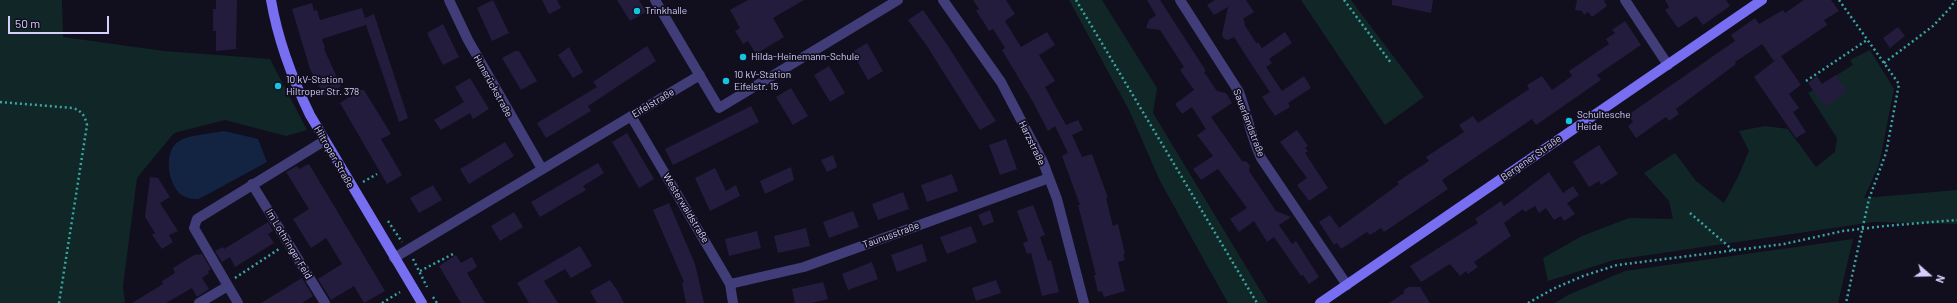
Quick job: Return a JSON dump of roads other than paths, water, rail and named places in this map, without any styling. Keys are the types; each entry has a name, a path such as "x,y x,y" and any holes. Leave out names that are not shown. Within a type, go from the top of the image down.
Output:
{"street":[{"name":"Hiltroper Straße","path":"271,0 284,55 292,77 310,115 324,141 422,303"},
{"name":"Hunsrückstraße","path":"449,0 468,40 542,169"},
{"path":"655,0 720,108 898,0"},
{"name":"Harzstraße","path":"943,0 1001,82 1043,162 1057,199 1084,303"},
{"name":"Sauerlandstraße","path":"1180,0 1239,92 1253,142 1261,158 1347,285"},
{"path":"1625,0 1668,65"},
{"name":"Bergener Straße","path":"1320,303 1762,0"},
{"name":"Eifelstraße","path":"394,258 700,75"},
{"name":"Westerwaldstraße","path":"631,116 730,284 734,303"},
{"path":"238,303 194,228 197,219 324,141"},
{"name":"Taunusstraße","path":"730,284 804,267 1048,178"},
{"name":"Im Lothringer Feld","path":"252,184 325,303"},
{"path":"199,303 228,286"}],"water":[{"path":"224,131 258,139 267,162 199,199 188,198 181,195 172,180 169,165 171,150 175,144 190,137"}],"place":[{"name":"Trinkhalle","path":"637,11"},
{"name":"Hilda-Heinemann-Schule","path":"743,57"},
{"name":"10 kV-Station Eifelstr. 15","path":"726,81"},
{"name":"10 kV-Station Hiltroper Str. 378","path":"278,86"},
{"name":"Schultesche Heide","path":"1569,121"}]}
